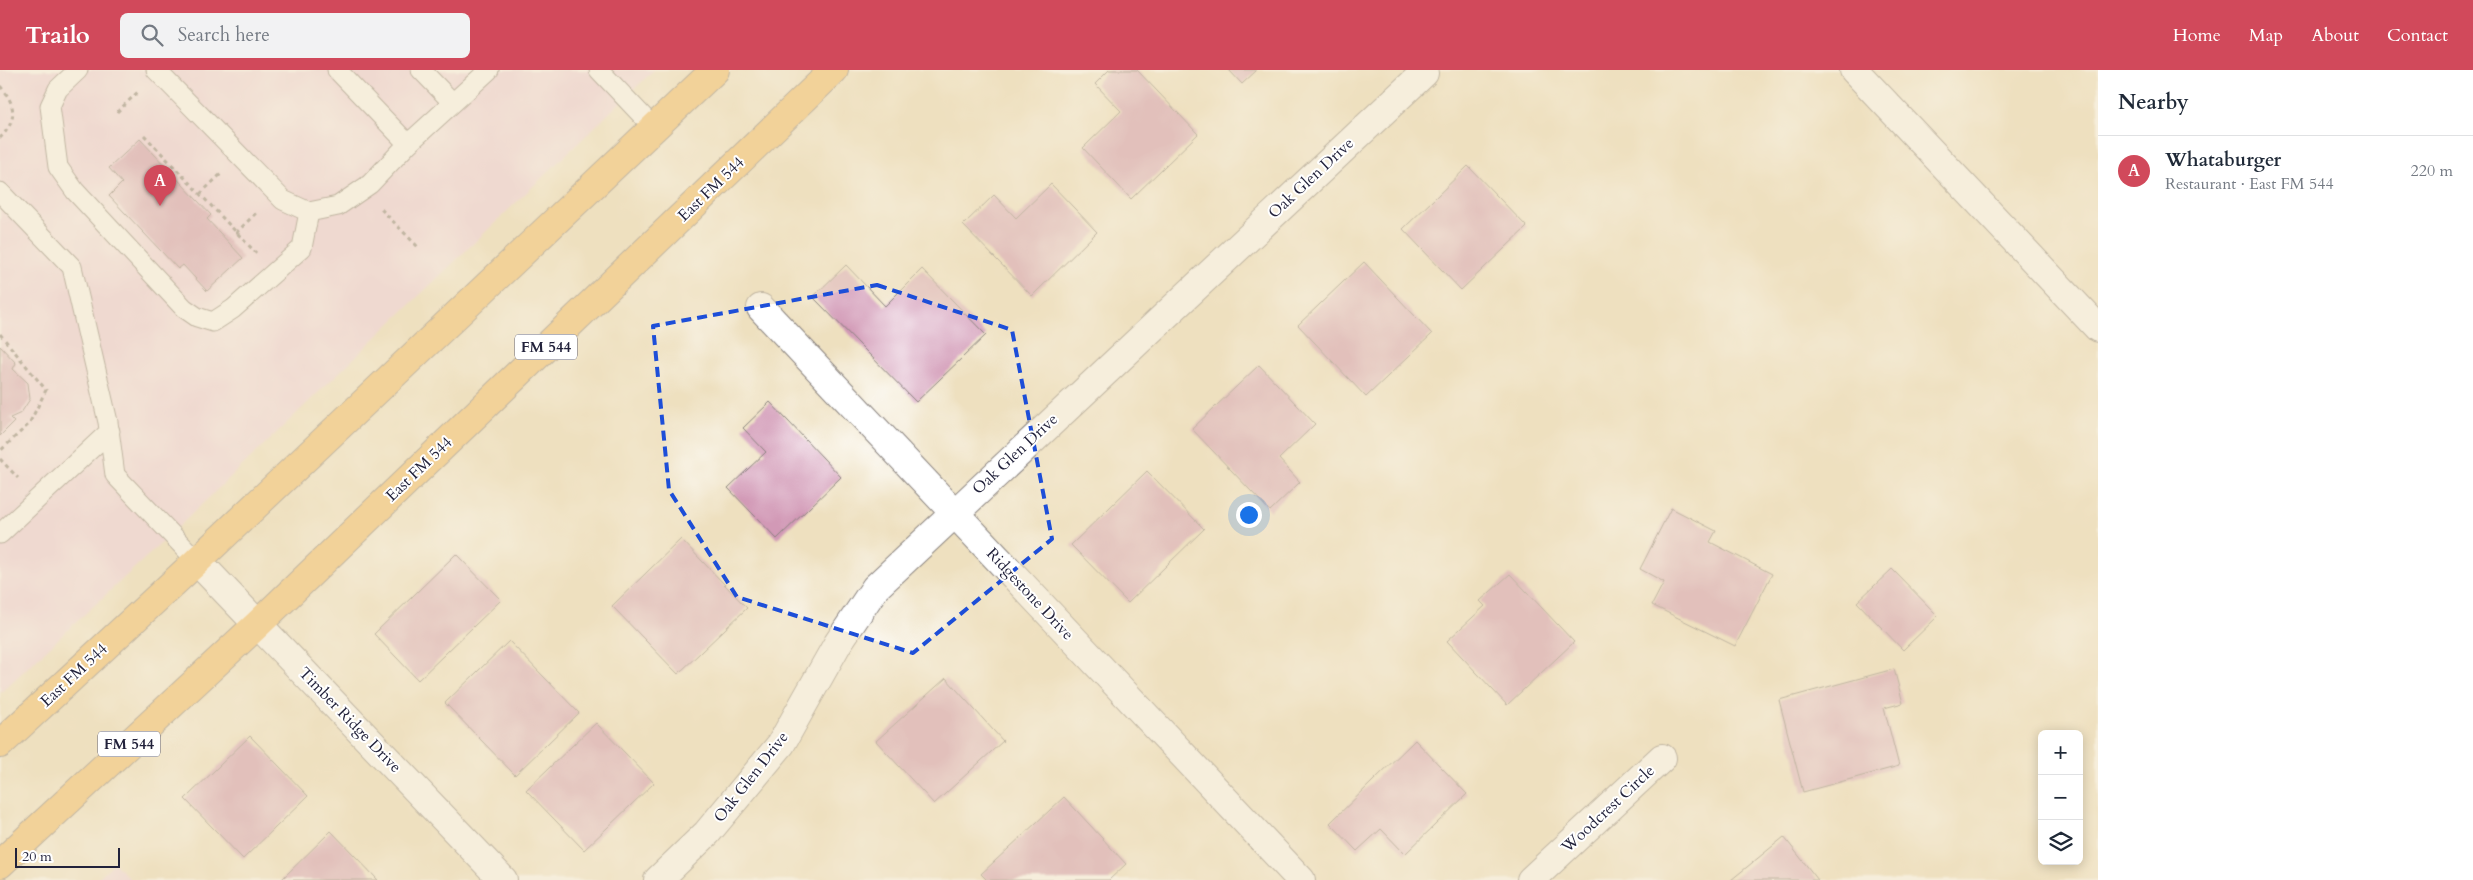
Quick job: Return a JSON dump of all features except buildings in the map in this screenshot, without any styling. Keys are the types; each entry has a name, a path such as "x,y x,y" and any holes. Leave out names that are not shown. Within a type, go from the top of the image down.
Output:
{"main road":[{"name":"East FM 544","path":"0,744 197,561 715,70"},
{"name":"East FM 544","path":"0,864 258,624 834,70"}],"street":[{"path":"1854,70 2098,328"},
{"name":"Oak Glen Drive","path":"658,880 707,834 781,744 838,643 875,588 953,512 1426,71"},
{"name":"Ridgestone Drive","path":"761,308 1301,880"},
{"name":"Timber Ridge Drive","path":"197,561 503,880"},
{"name":"Woodcrest Circle","path":"1531,880 1662,758"}],"lane":[{"path":"78,70 58,89 50,106 58,167 76,191 184,308 197,317 213,322 233,309 302,248 308,212"},
{"path":"156,70 283,200 308,212 338,206 370,184 408,144 488,70"},
{"path":"337,70 408,144"},
{"path":"421,70 453,103"},
{"path":"599,70 654,128"},
{"path":"1,195 72,267 110,431 115,474 197,561"},
{"path":"0,534 110,431"}],"path":[{"path":"0,86 10,97 13,118 6,132 0,138"},
{"path":"144,135 257,255"},
{"path":"236,232 263,207"},
{"path":"381,209 419,248"},
{"path":"0,334 46,390 29,424 0,451"}],"highlighted area":[{"path":"877,285 1012,330 1052,539 913,653 737,597 669,490 653,326"}],"shaded area":[{"path":"0,70 654,70 171,534 0,693"},
{"path":"114,863 131,880 96,880"}],"place":[{"name":"Whataburger","path":"160,206"}]}
